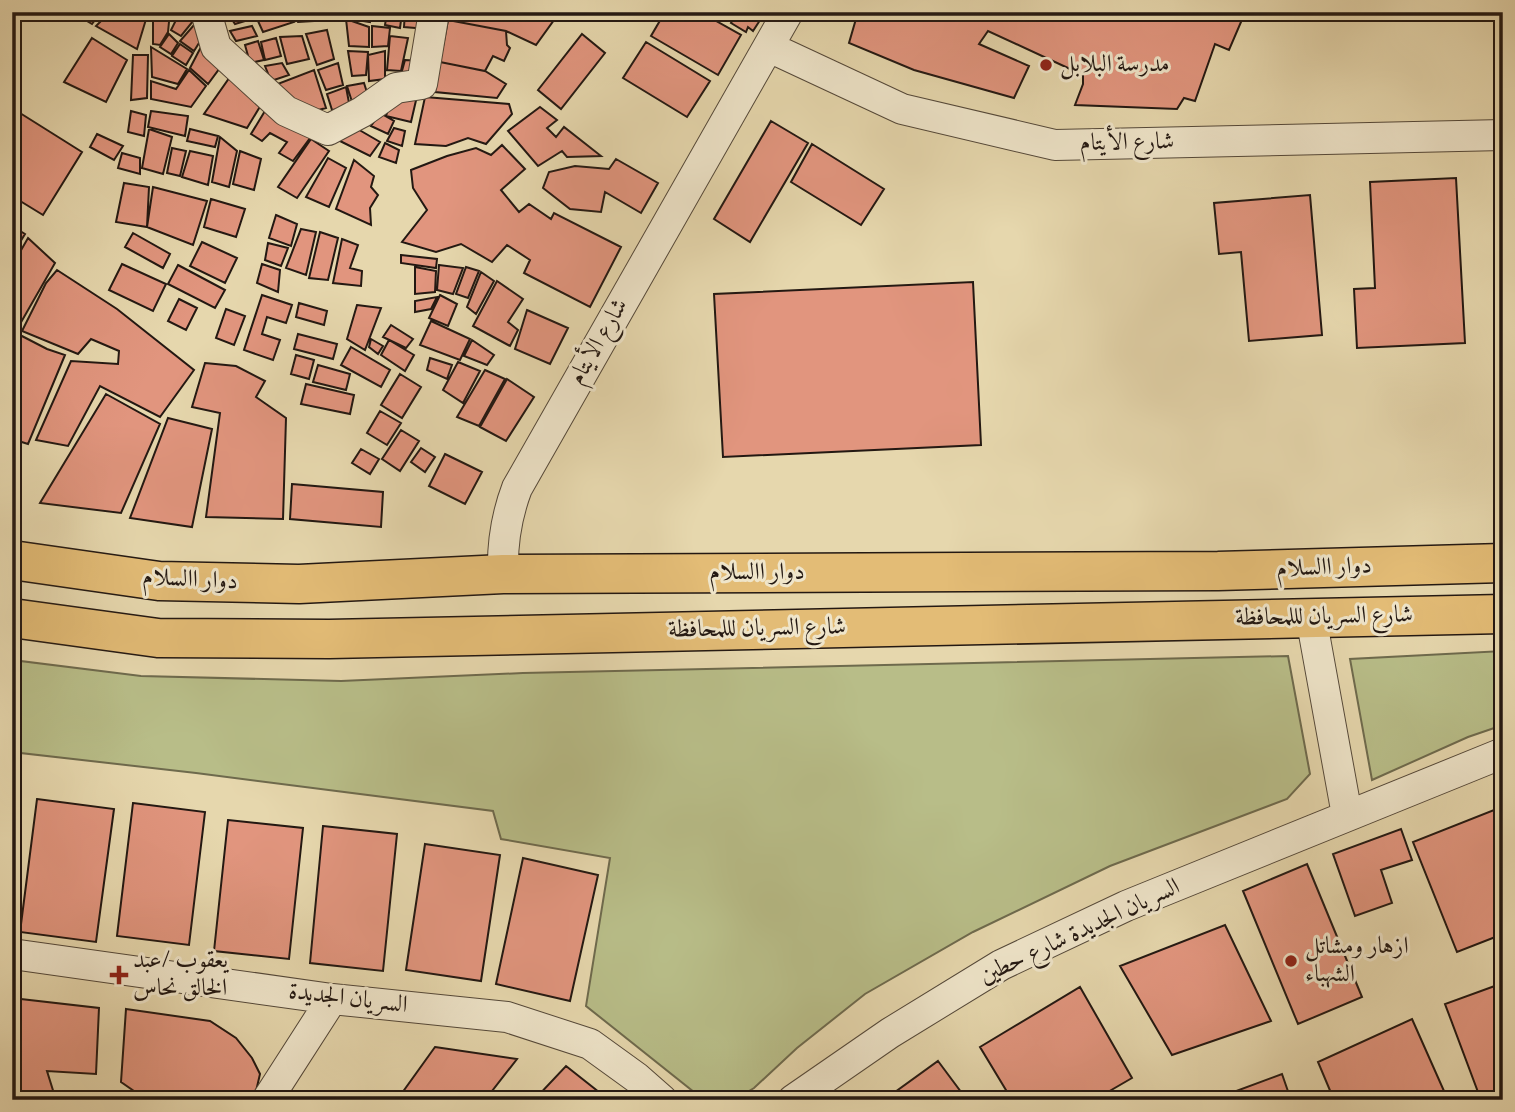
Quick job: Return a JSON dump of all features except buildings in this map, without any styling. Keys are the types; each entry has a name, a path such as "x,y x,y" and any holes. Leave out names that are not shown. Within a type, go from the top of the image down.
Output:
{"main road":[{"name":"دوار االسلام","path":"12,560 159,582 299,584 503,574 1218,571 1503,563"},
{"name":"شارع السريان لللمحافظة","path":"12,618 158,638 328,639 1503,614"}],"street":[{"path":"206,12 216,47 286,111 328,130 362,112 396,88 422,84 434,12"},
{"name":"شارع الأيتام","path":"503,574 504,530 517,488 788,12"},
{"name":"شارع الأيتام","path":"769,47 902,110 1055,145 1503,135"},
{"path":"1311,617 1347,815"},
{"name":"السريان الجديدة شارع حطين","path":"793,1100 890,1033 1001,965 1126,906 1503,753"},
{"name":"السريان الجديدة","path":"12,954 332,999 507,1017 590,1044 662,1100"},
{"path":"267,1100 332,999"}],"green space":[{"path":"1503,651 1503,725 1468,737 1372,780 1350,659"},
{"path":"1288,656 1310,774 1287,799 1110,866 973,932 865,994 797,1048 754,1088 734,1100 699,1096 586,1006 610,858 501,839 493,811 12,752 12,660 141,676 341,681 523,673"}],"place":[{"name":"مدرسة البلابل","path":"1046,65"},
{"name":"ازهار ومشاتل الشهباء","path":"1291,961"},
{"name":"يعقوب /عبد الخالق نحاس","path":"119,975"}]}
